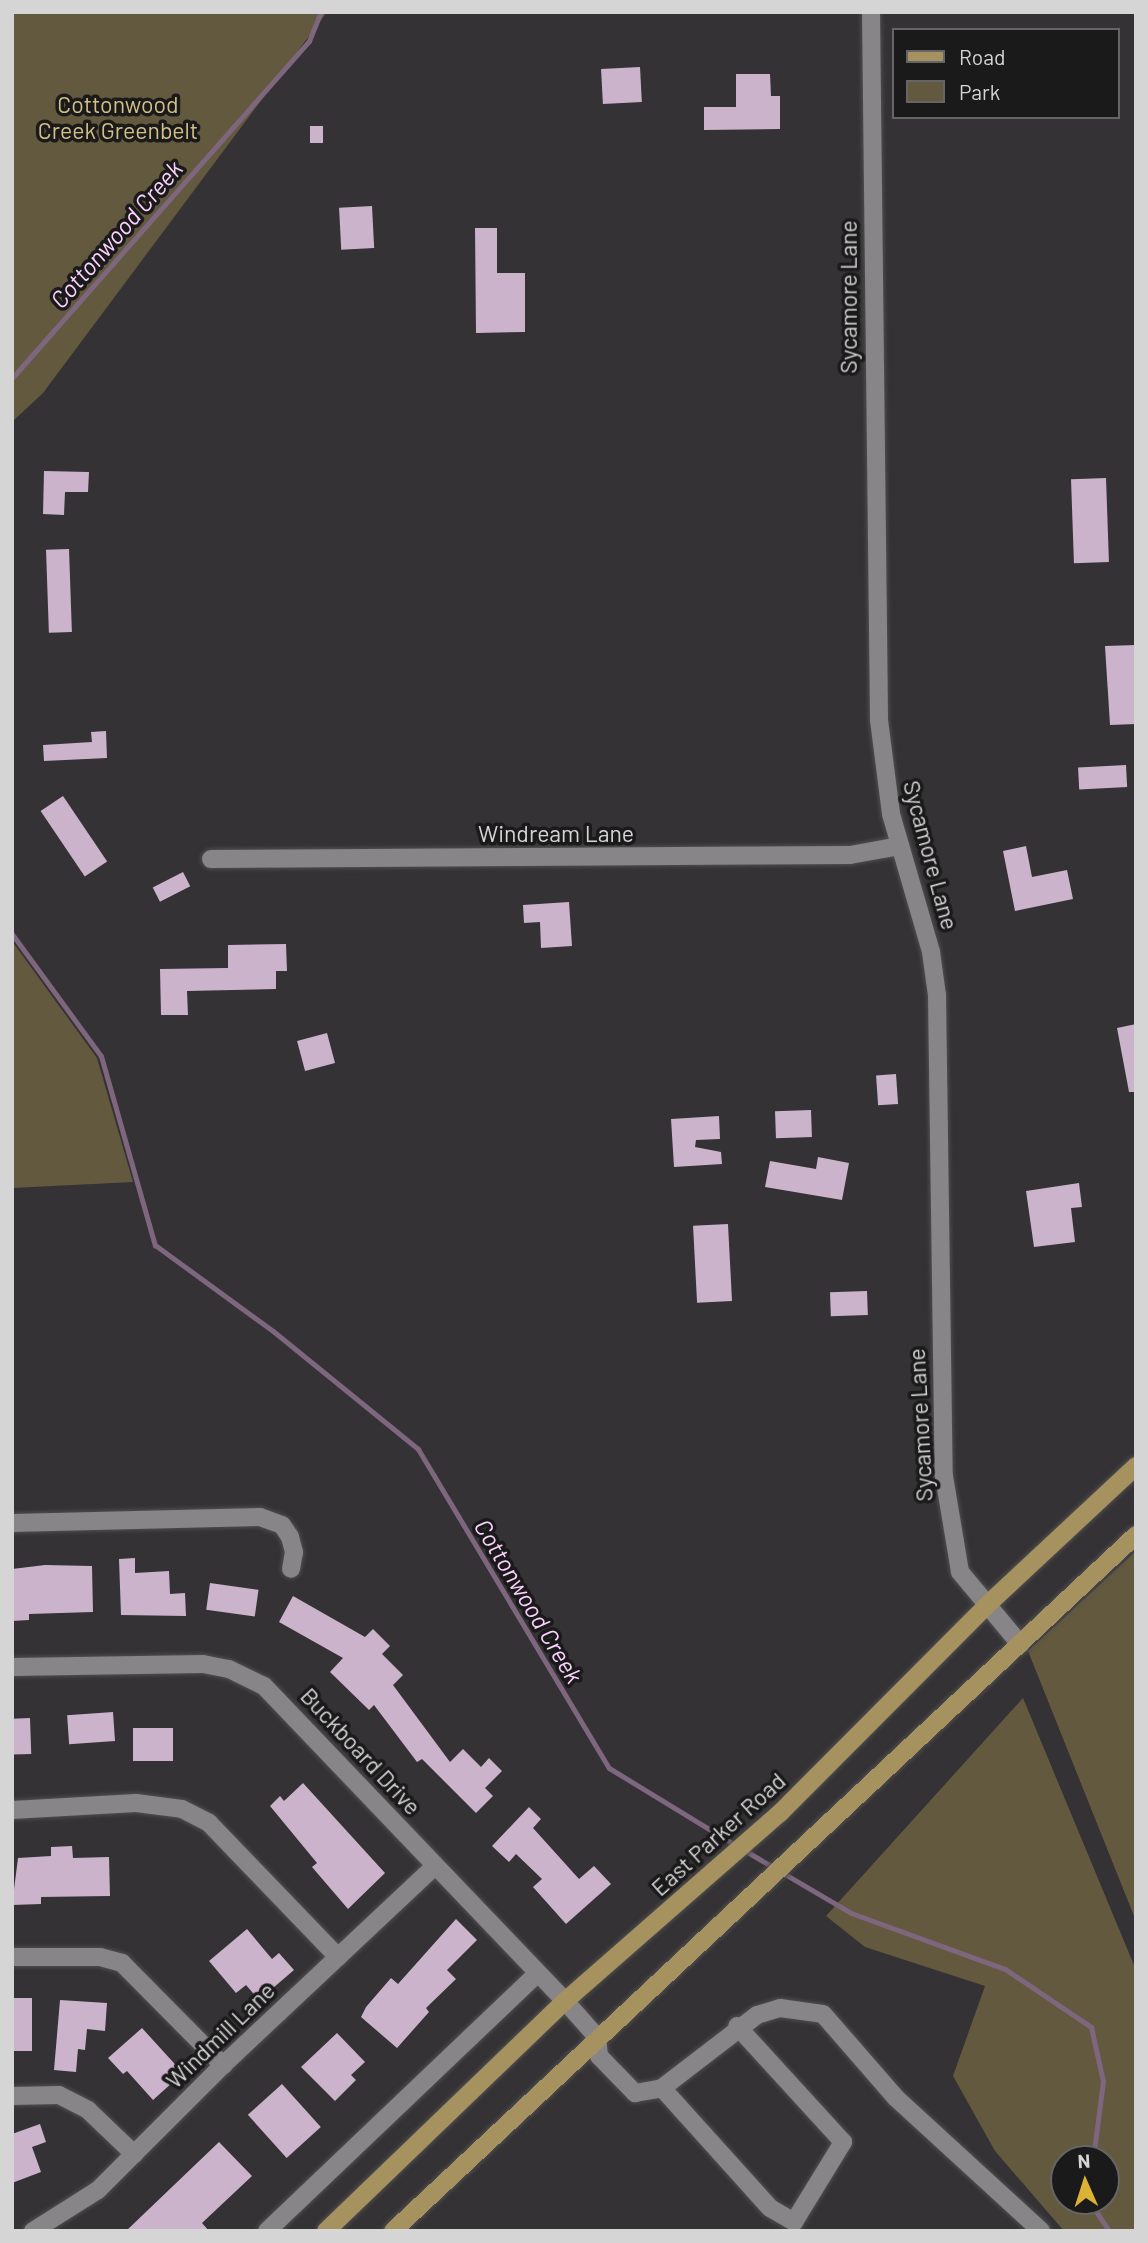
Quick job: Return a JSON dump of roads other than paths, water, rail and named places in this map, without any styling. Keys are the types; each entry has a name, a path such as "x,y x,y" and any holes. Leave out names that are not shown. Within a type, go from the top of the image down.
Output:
{"main road":[{"name":"East Parker Road","path":"326,2231 565,2001 709,1878 780,1813 985,1607 1136,1465"},
{"path":"393,2231 597,2036 751,1896 1136,1535"}],"street":[{"name":"Sycamore Lane","path":"871,12 876,661 883,763 900,846 931,952 936,995 942,1133 940,1412 947,1503 960,1572 985,1607 1020,1644"},
{"name":"Windream Lane","path":"211,859 850,855 900,846"},
{"path":"12,1522 260,1517 282,1525 290,1537 294,1552 291,1569"},
{"name":"Buckboard Drive","path":"12,1667 203,1664 229,1670 264,1686 597,2036"},
{"path":"12,1810 136,1803 182,1809 209,1823 338,1957"},
{"name":"Windmill Lane","path":"33,2231 98,2190 223,2065 435,1866"},
{"path":"12,1957 100,1957 122,1963 223,2065"},
{"path":"267,2231 538,1973"},
{"path":"597,2036 599,2056 635,2093 662,2088 737,2026 780,2007 823,2014 896,2098 1041,2231"},
{"path":"662,2088 770,2208 792,2226 843,2141 737,2026"},
{"path":"12,2096 59,2095 88,2110 134,2154"}],"waterway":[{"name":"Cottonwood Creek","path":"12,378 309,41 321,12"},
{"name":"Cottonwood Creek","path":"12,934 101,1056 155,1245 273,1331 418,1449 609,1768 735,1845"},
{"name":"Cottonwood Creek","path":"744,1850 851,1913 1005,1969 1091,2027 1103,2081 1095,2145"},
{"name":"Cottonwood Creek","path":"1098,2215 1109,2231"}],"park label":[{"name":"Cottonwood Creek Greenbelt","path":"118,117"}]}
